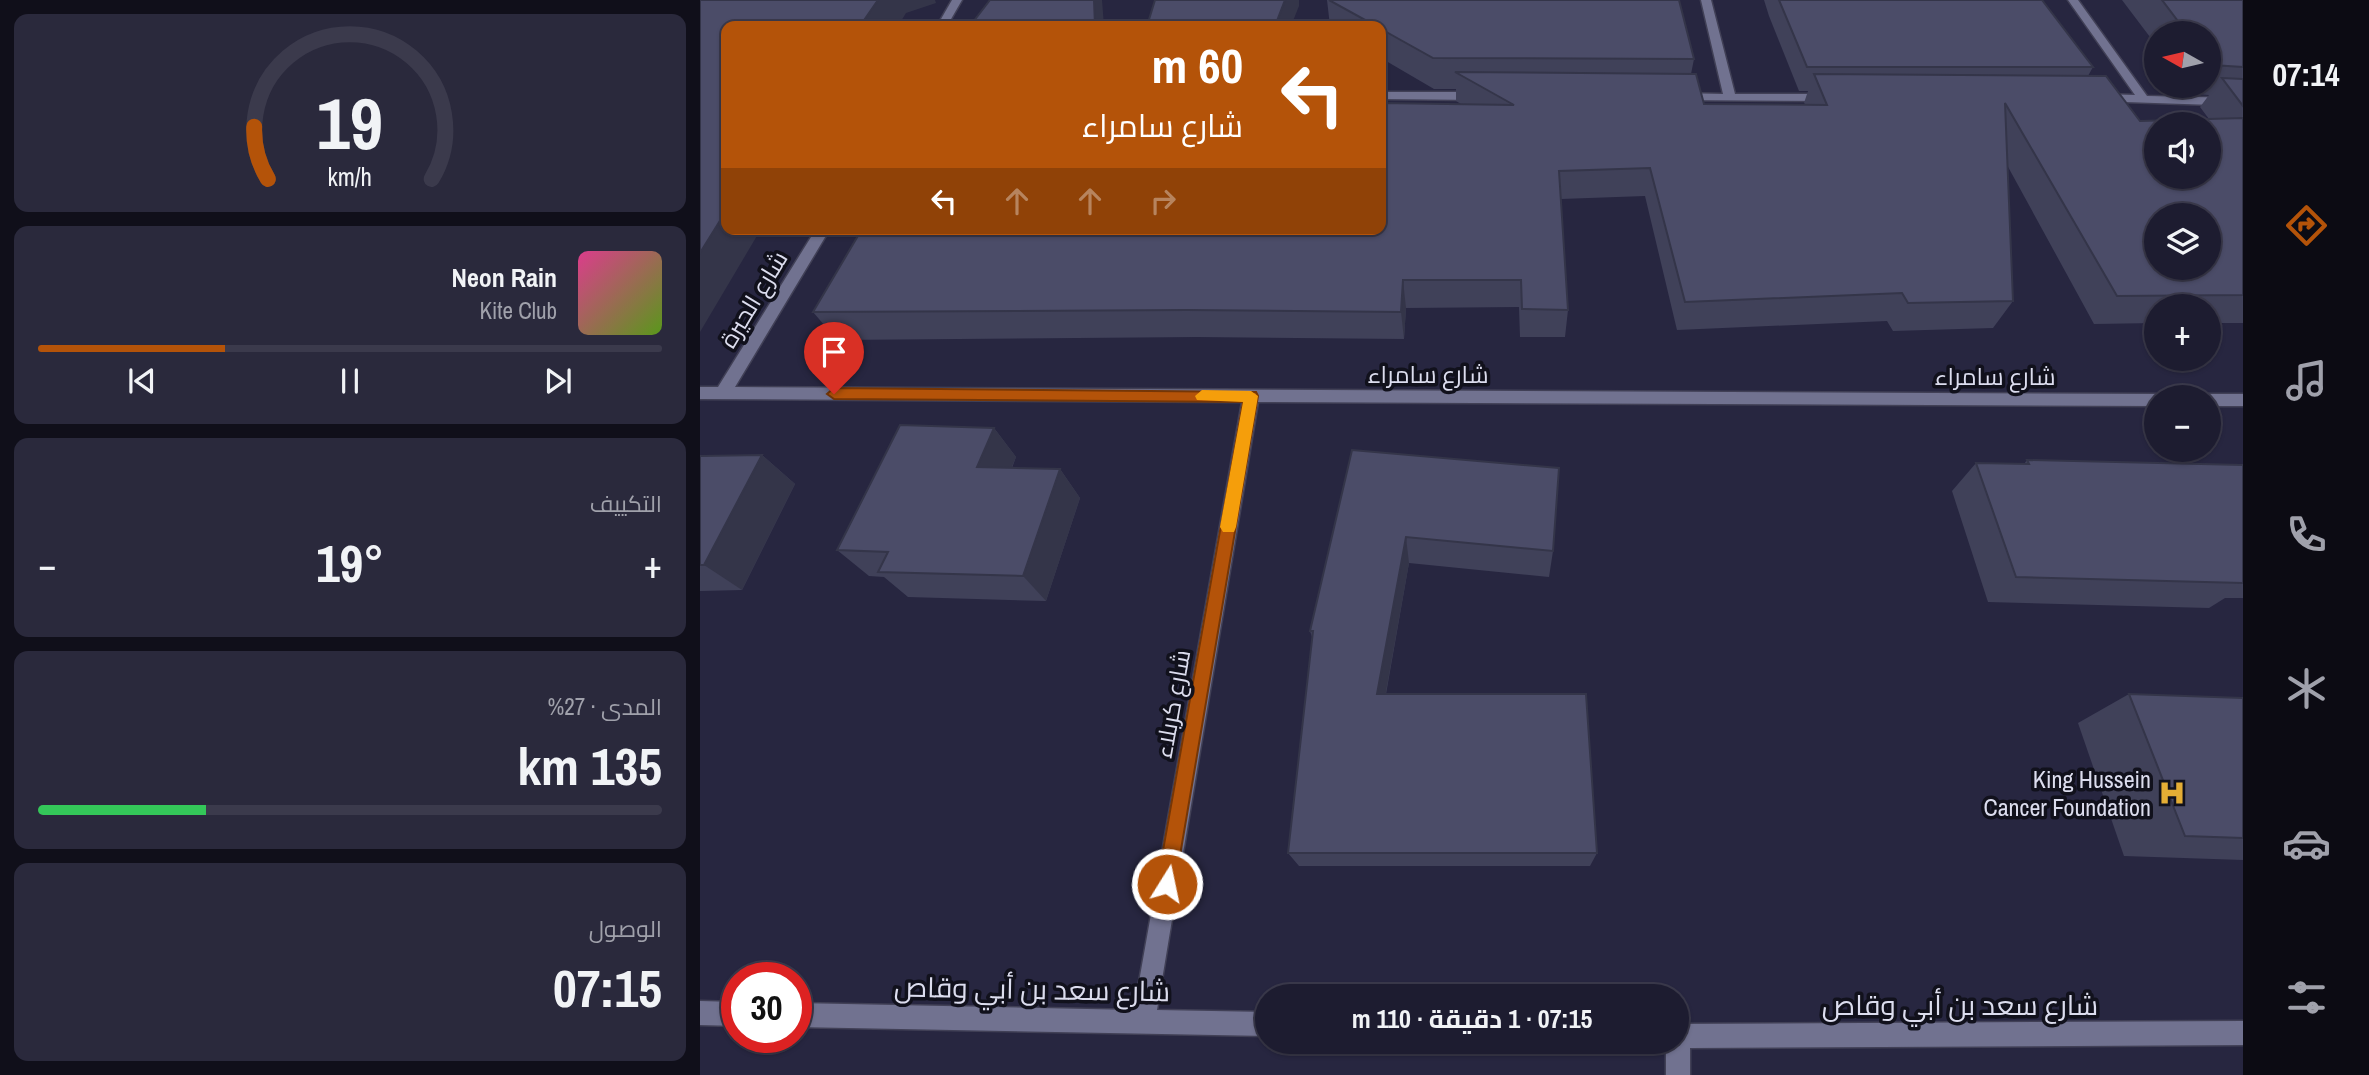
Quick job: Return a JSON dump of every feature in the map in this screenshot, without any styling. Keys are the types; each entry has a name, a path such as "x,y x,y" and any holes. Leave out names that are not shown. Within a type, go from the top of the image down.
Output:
{"street":[{"path":"945,21 957,0"},
{"path":"1706,0 1730,98"},
{"path":"2073,0 2143,98"},
{"path":"1386,95 1493,96"},
{"path":"1660,97 1840,98"},
{"path":"2088,98 2243,102"},
{"name":"شارع الحيرة","path":"723,393 819,235"},
{"name":"شارع سامراء","path":"700,393 2144,400"},
{"name":"شارع كربلاء","path":"1144,1020 1251,396"},
{"path":"2221,400 2243,400"},
{"path":"700,1013 721,1014"},
{"name":"شارع سعد بن أبي وقاص","path":"812,1015 1255,1024"},
{"name":"شارع سعد بن أبي وقاص","path":"1689,1036 2243,1033"},
{"path":"1677,1054 1678,1075"}],"building":[{"path":"700,0 878,0 863,21 721,21 721,219 700,253"},
{"path":"990,0 1094,0 1095,21 974,21"},
{"path":"1155,0 1285,0 1277,21 1149,21"},
{"path":"1329,0 1679,0 1694,59 1433,58 1386,32 1386,21 1367,21"},
{"path":"1779,0 2042,0 2093,67 1807,67"},
{"path":"2162,0 2243,0 2243,67 2221,66 2221,21 2178,21"},
{"path":"1455,72 1696,74 1704,104 1827,105 1814,74 2106,76 2140,121 2144,121 2144,189 2221,189 2221,119 2243,118 2243,295 2117,296 2005,103 2013,301 1908,303 1902,293 1685,302 1650,168 1559,171 1568,310 1522,309 1521,280 1403,280 1401,312 813,312 858,235 1386,235 1386,103 1514,105"},
{"path":"2222,78 2243,79 2243,106"},
{"path":"900,425 994,428 977,467 1060,469 1023,576 878,572 888,552 837,550"},
{"path":"1352,450 1559,468 1553,551 1406,537 1377,694 1586,694 1597,853 1288,853 1313,631 1310,631"},
{"path":"762,455 704,565 700,565 700,456"},
{"path":"2027,460 2243,465 2243,583 2016,577 1976,463 2029,464"},
{"path":"2129,694 2243,698 2243,838 2185,836"}],"slow traffic":[{"path":"1202,396 1251,396 1228,527"}],"place":[{"name":"King Hussein Cancer Foundation","path":"2172,793"}],"route":[{"path":"834,394 1251,396 1167,884"}]}
